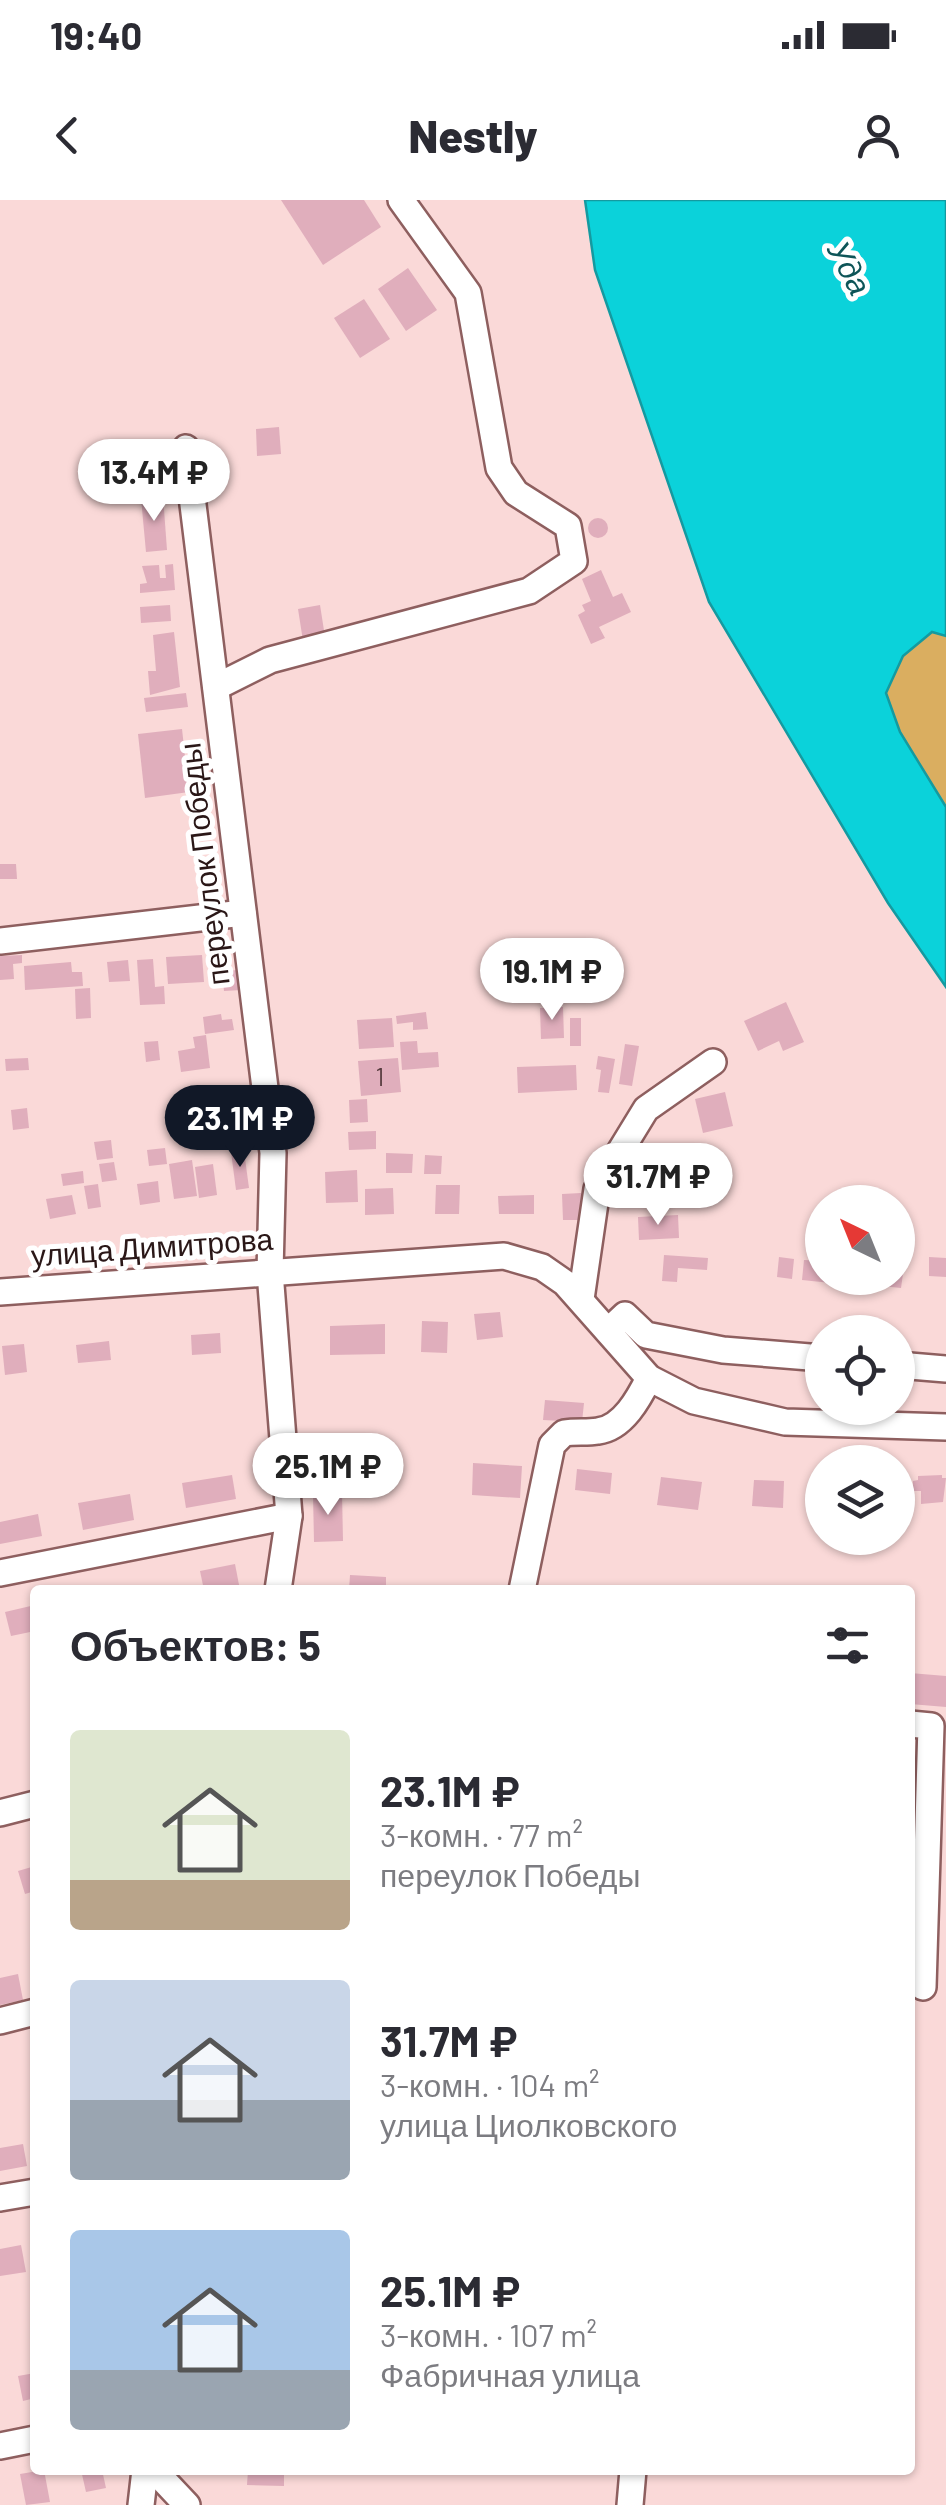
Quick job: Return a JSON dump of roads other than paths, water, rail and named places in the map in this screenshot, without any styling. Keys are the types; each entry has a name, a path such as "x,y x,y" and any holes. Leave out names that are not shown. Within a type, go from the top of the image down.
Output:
{"street":[{"path":"216,687 270,660 529,591 574,561 568,526 516,493 499,468 468,293 401,200"},
{"name":"переулок Победы","path":"186,448 273,1153 270,1272 289,1516 279,1585"},
{"path":"0,941 244,913"},
{"path":"581,1299 597,1189 646,1109 713,1062"},
{"name":"улица Димитрова","path":"0,1292 504,1256 542,1268 565,1283 649,1378"},
{"path":"608,1331 625,1314 646,1336 723,1350 805,1357"},
{"path":"915,1366 946,1369"},
{"path":"523,1585 552,1445 564,1432 600,1431 623,1418 640,1398 649,1378 694,1400 786,1422 946,1427"},
{"path":"0,1573 289,1516"},
{"path":"915,1724 930,1726 923,1987"},
{"path":"0,1813 30,1805"},
{"path":"0,2021 30,2013"},
{"path":"0,2198 30,2193"},
{"path":"0,2446 30,2440"},
{"path":"141,2505 144,2475"},
{"path":"159,2475 187,2505"},
{"path":"630,2505 632,2475"}],"water":[{"name":"Уда","path":"585,200 946,200 946,636 932,632 903,656 886,693 900,732 946,807 946,987 888,903 709,602 595,270"}]}
